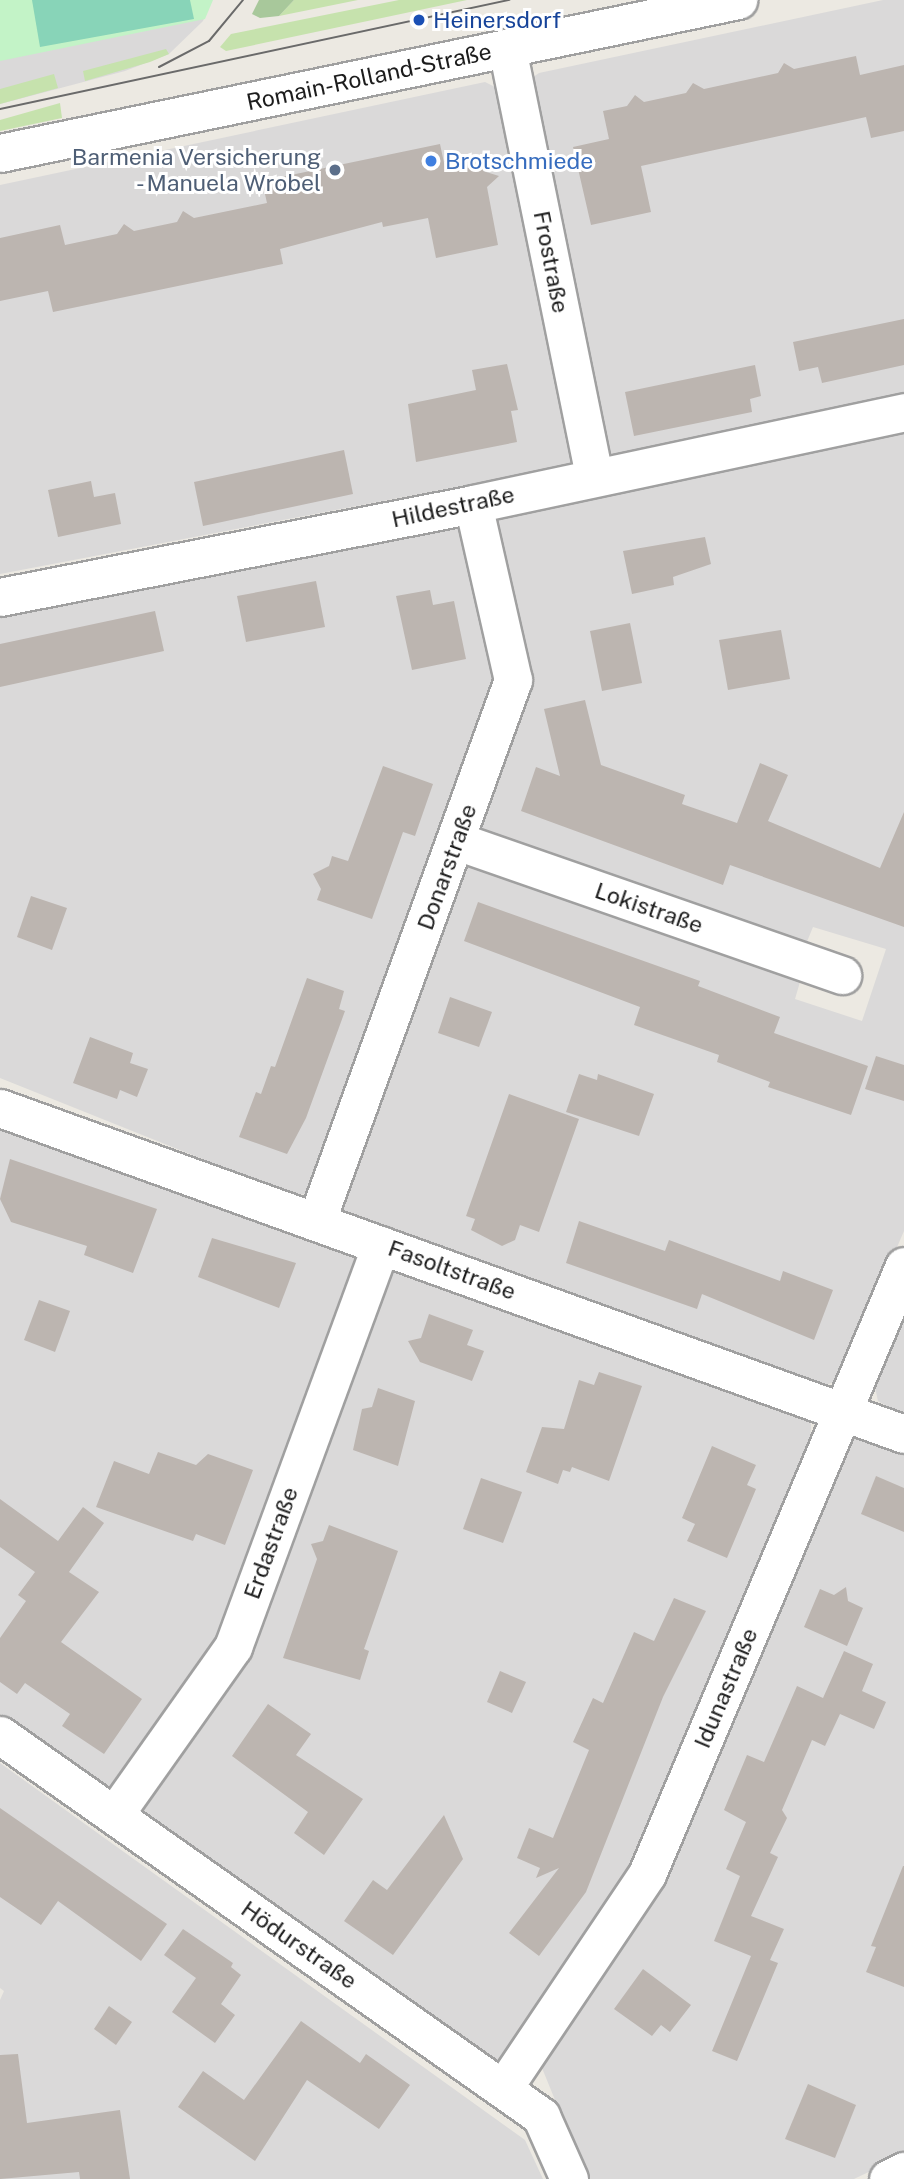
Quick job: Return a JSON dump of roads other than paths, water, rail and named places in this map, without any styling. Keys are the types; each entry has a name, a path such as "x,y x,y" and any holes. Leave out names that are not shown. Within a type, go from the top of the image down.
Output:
{"street":[{"name":"Romain-Rolland-Straße","path":"0,153 738,0"},
{"name":"Frostraße","path":"507,48 594,476"},
{"name":"Hildestraße","path":"0,597 473,504 594,476 904,412"},
{"name":"Donarstraße","path":"316,1222 457,841 513,680 473,504"},
{"name":"Lokistraße","path":"457,841 842,975"},
{"name":"Fasoltstraße","path":"0,1108 904,1434"},
{"name":"Erdastraße","path":"114,1815 233,1647 381,1245"},
{"name":"Idunastraße","path":"504,2088 648,1874 904,1266"},
{"name":"Hödurstraße","path":"0,1735 541,2116 569,2179"},
{"path":"888,2179 904,2171"}],"tram line":[{"path":"159,67 209,41 243,0"},
{"path":"0,109 509,0"}],"place":[{"name":"Heinersdorf","path":"419,20"},
{"name":"Brotschmiede","path":"431,161"},
{"name":"Barmenia Versicherung - Manuela Wrobel","path":"335,170"}]}
